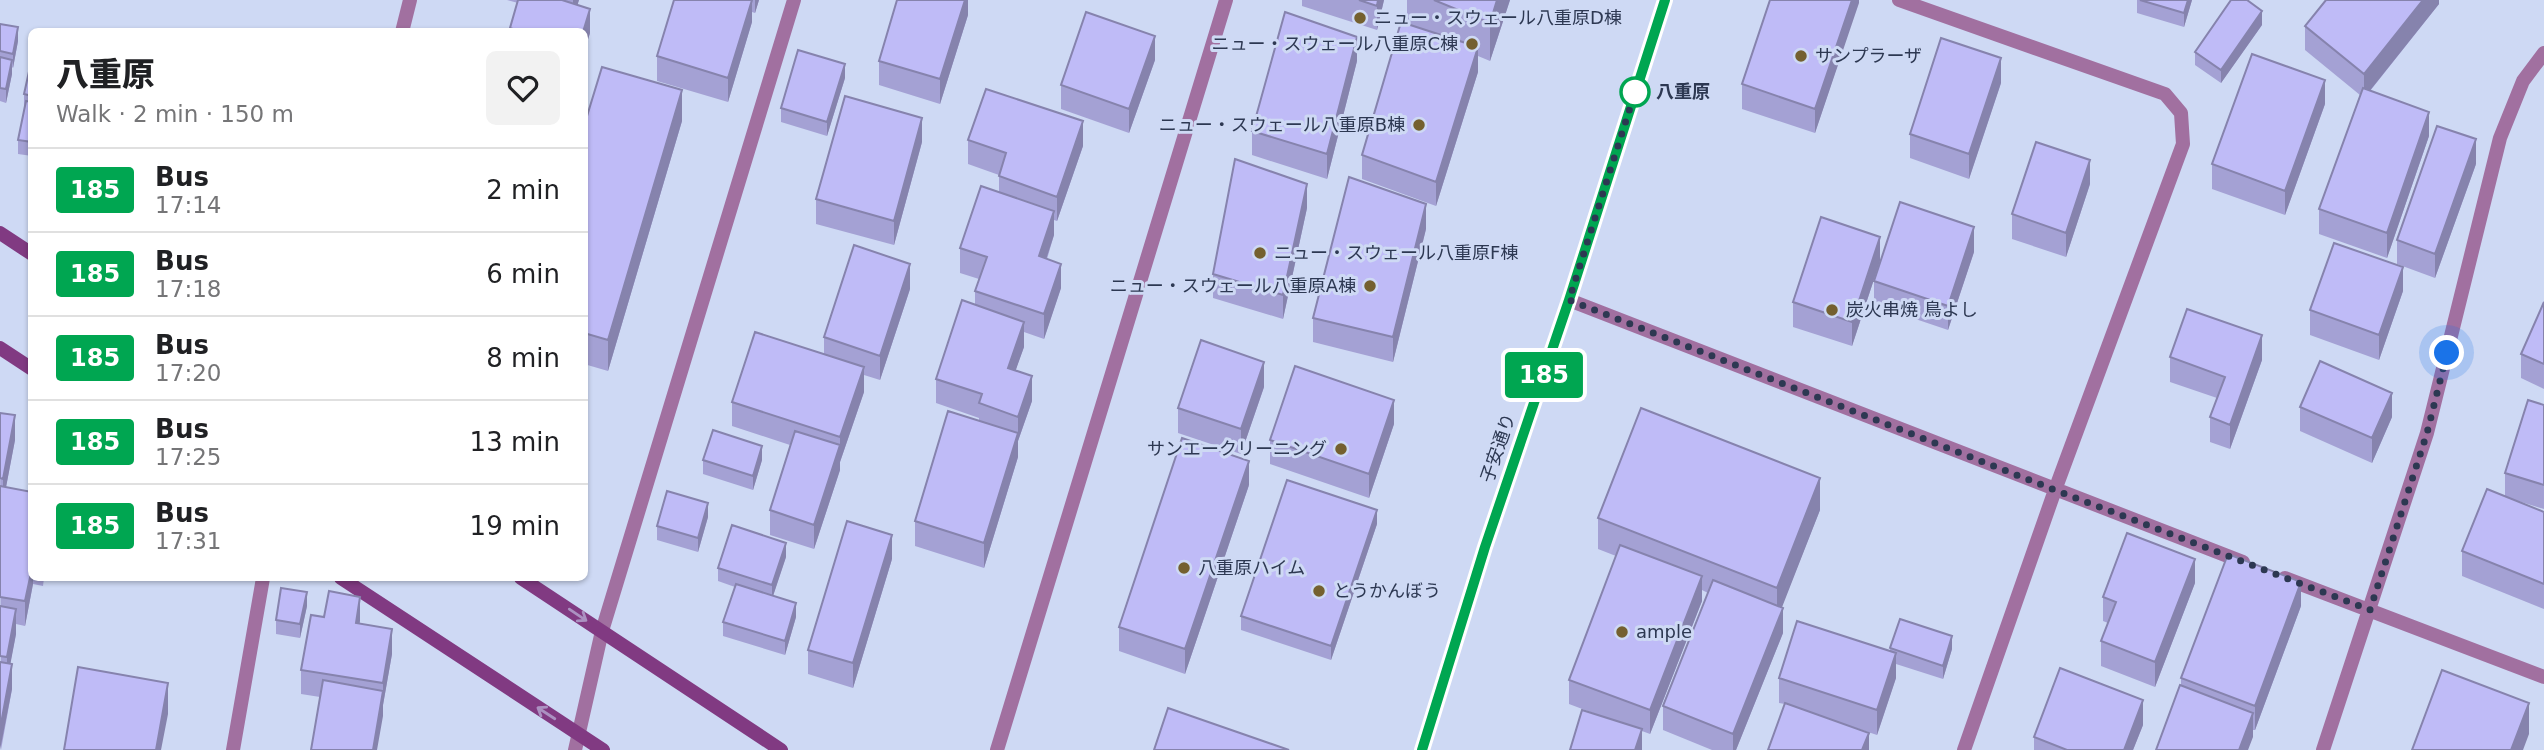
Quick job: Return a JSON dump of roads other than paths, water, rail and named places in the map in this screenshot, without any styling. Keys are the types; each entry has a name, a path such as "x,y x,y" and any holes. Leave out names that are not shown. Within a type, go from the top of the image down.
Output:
{"street":[{"path":"403,28 410,0"},
{"path":"575,750 601,631 794,0"},
{"path":"997,750 1226,0"},
{"name":"子安通り","path":"1422,750 1485,547 1569,300 1665,0"},
{"path":"1899,0 2165,94 2181,113 2183,144 2055,490 1964,750"},
{"path":"2323,750 2427,433 2500,138 2523,81 2544,53"},
{"path":"0,233 28,251"},
{"path":"1569,300 2544,677"},
{"path":"0,348 28,366"},
{"path":"233,750 262,581"},
{"path":"346,581 603,750"},
{"path":"526,581 782,750"}],"place":[{"name":"ニュー・スウェール八重原D棟","path":"1360,18"},
{"name":"ニュー・スウェール八重原C棟","path":"1472,44"},
{"name":"サンプラーザ","path":"1801,56"},
{"name":"八重原","path":"1635,92"},
{"name":"ニュー・スウェール八重原B棟","path":"1419,125"},
{"name":"ニュー・スウェール八重原F棟","path":"1260,253"},
{"name":"ニュー・スウェール八重原A棟","path":"1370,286"},
{"name":"炭火串焼 鳥よし","path":"1832,310"},
{"name":"サンエークリーニング","path":"1341,449"},
{"name":"八重原ハイム","path":"1184,568"},
{"name":"とうかんぼう","path":"1319,591"},
{"name":"ample","path":"1622,632"}]}
